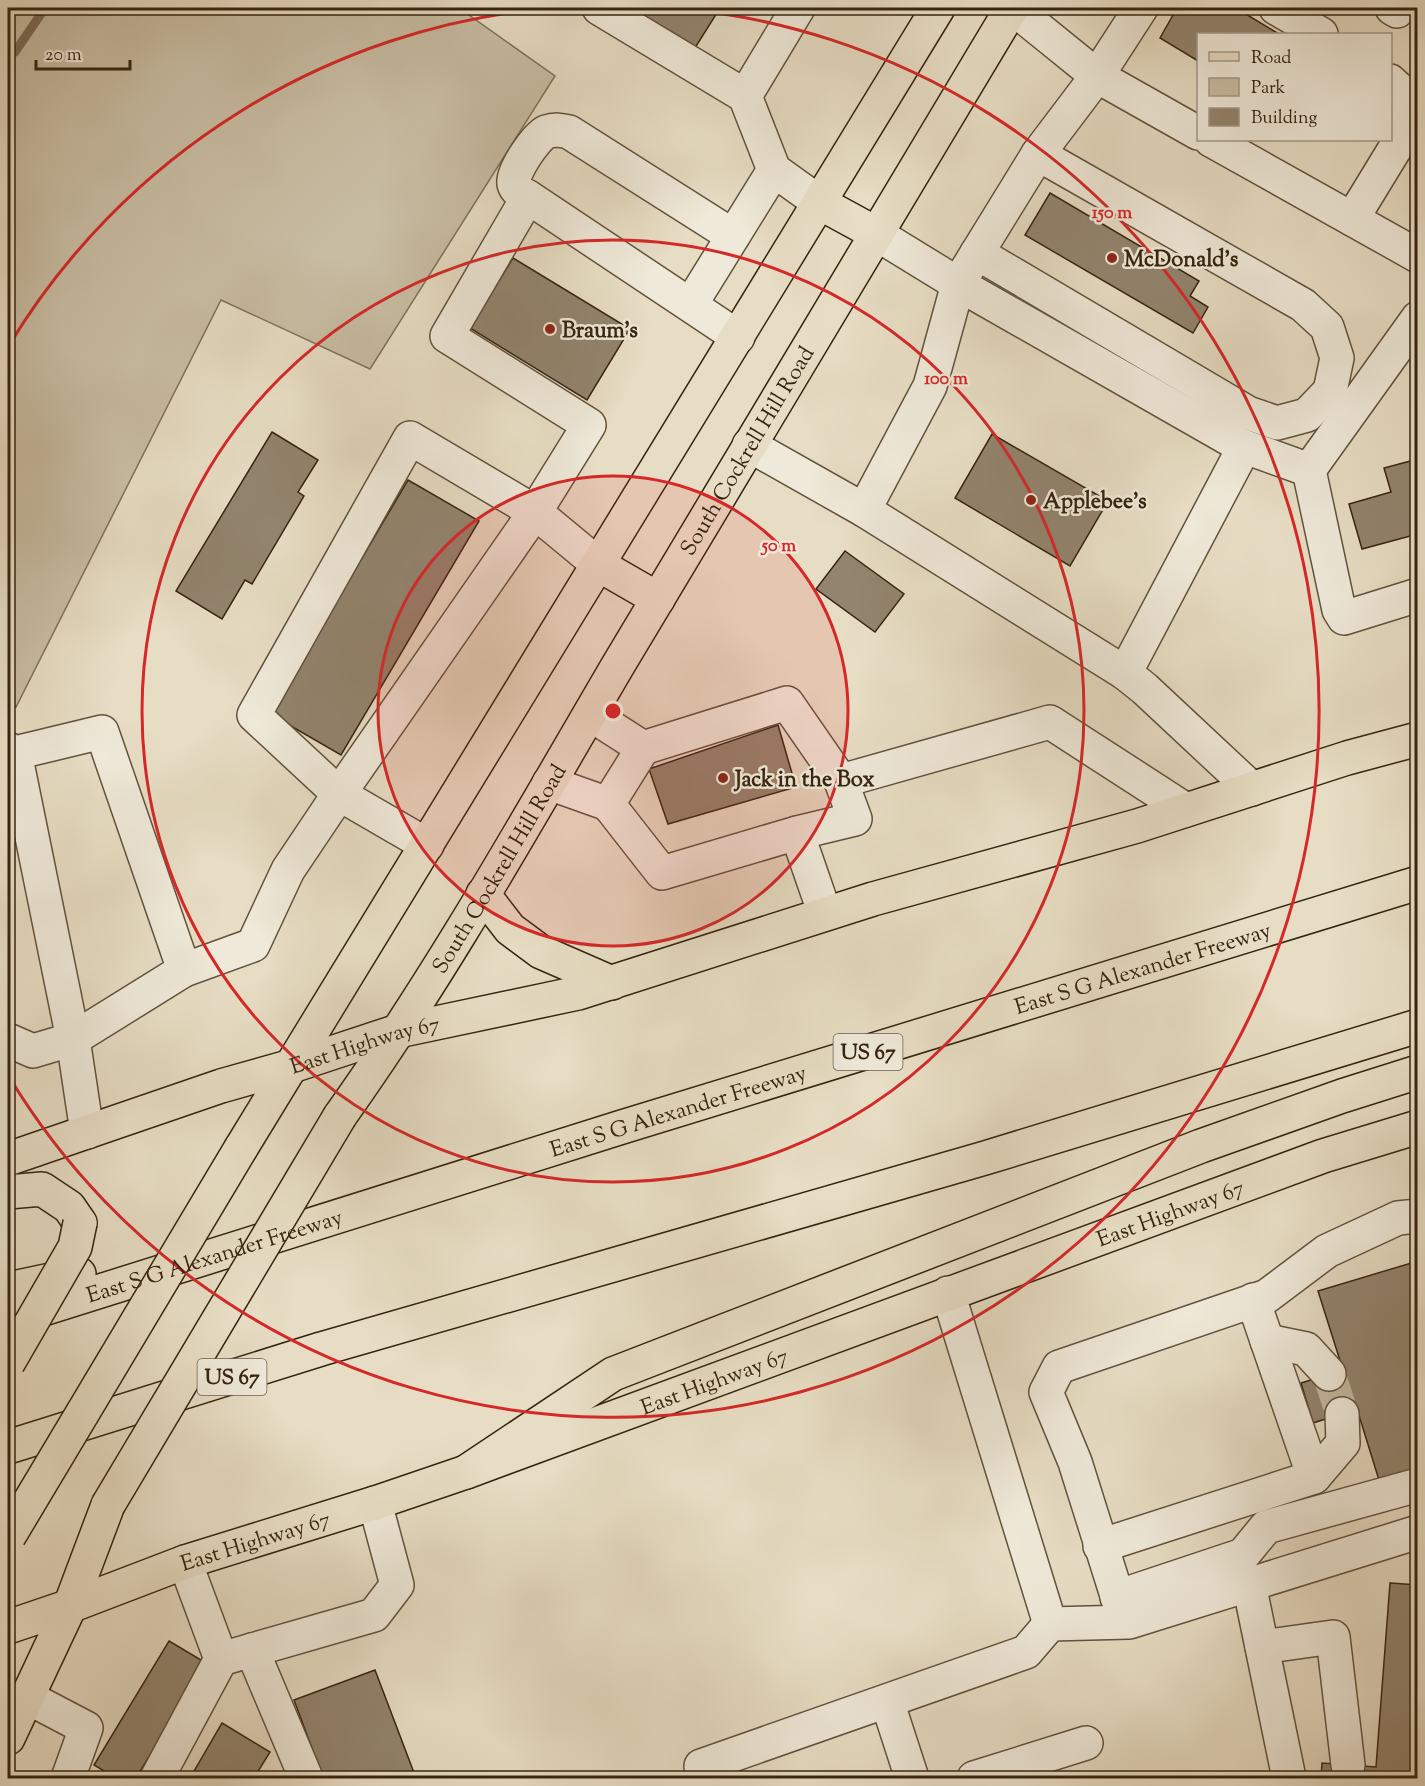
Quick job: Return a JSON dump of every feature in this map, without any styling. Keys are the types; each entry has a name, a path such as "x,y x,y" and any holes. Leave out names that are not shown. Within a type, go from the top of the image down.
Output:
{"main road":[{"path":"8,1538 241,1148 938,8"},
{"name":"South Cockrell Hill Road","path":"8,1738 70,1606 108,1505 340,1116 398,1031 483,894 875,233 1013,8"},
{"path":"820,202 875,233"},
{"path":"599,565 658,599"},
{"name":"East Highway 67","path":"8,1159 221,1086 292,1066 398,1031 578,993 873,899 1137,826 1347,758 1418,739"},
{"name":"East S G Alexander Freeway","path":"8,1320 318,1222 1418,883"},
{"path":"483,894 510,929 541,952 612,983"},
{"name":"US 67","path":"8,1447 321,1349 985,1158 1418,1026"},
{"path":"466,1472 614,1374 1190,1150 1341,1096 1418,1072"},
{"name":"East Highway 67","path":"8,1627 185,1562 466,1472 1323,1156 1418,1127"},
{"path":"8,1192 42,1189 69,1207 80,1223 75,1247 8,1363"},
{"path":"8,1289 318,1222"},
{"path":"8,1455 48,1435"}],"lane":[{"path":"599,8 745,96 774,170 820,202"},
{"path":"745,96 798,8"},
{"path":"1013,8 1097,76 1197,132"},
{"path":"864,510 930,386 958,284 1038,154 1097,76 1141,8"},
{"path":"1276,8 1319,33"},
{"path":"1392,8 1397,10 1399,8"},
{"path":"1352,219 1399,142 1405,115 1403,93 1392,83"},
{"path":"733,236 570,132 556,129 543,133 516,171 514,178 515,186 520,192 738,337"},
{"path":"1213,141 1418,256"},
{"path":"977,253 1248,413 1277,423 1307,415 1330,391 1337,358 1327,327 1304,305 1038,154"},
{"path":"691,304 774,170"},
{"path":"8,1040 33,1052 73,1039 184,970 253,945 288,870 535,512 589,425 447,336 528,197"},
{"path":"875,233 958,284 1240,445 1310,470"},
{"path":"1418,318 1310,470 1339,610 1344,618 1418,595"},
{"path":"427,845 339,794 254,715 410,438 535,512 599,565"},
{"path":"749,445 864,510 1125,673 1252,789"},
{"path":"1125,673 1240,455 1240,445"},
{"path":"549,783 608,804 662,873 797,833 855,819 841,781 787,703 643,748 608,804"},
{"path":"590,714 643,748"},
{"path":"841,781 1050,722 1186,810"},
{"path":"87,1132 73,1039 11,751 102,732 184,970"},
{"path":"797,833 825,914"},
{"path":"1418,1216 1398,1218 1327,1251 1267,1296 1059,1367 1046,1392 1075,1462 1121,1609 1129,1622 1418,1532"},
{"path":"948,1293 1050,1624"},
{"path":"1253,1300 1314,1477"},
{"path":"1267,1341 1306,1349 1329,1374"},
{"path":"1100,1546 1314,1477 1342,1443 1342,1414"},
{"path":"705,1779 702,1766 1026,1652 1050,1624 1121,1609 1243,1555 1266,1527 1418,1485"},
{"path":"157,1779 221,1659 374,1615 397,1585 375,1503"},
{"path":"185,1562 221,1659"},
{"path":"1249,1584 1289,1779"},
{"path":"1262,1647 1333,1637 1348,1765"},
{"path":"252,1650 306,1779"},
{"path":"27,1697 86,1728 72,1777"},
{"path":"887,1701 912,1779"},
{"path":"974,1779 1086,1743"}],"green space":[{"path":"8,8 459,8 555,76 370,369 221,300 16,707 8,701"}],"building":[{"path":"629,8 720,8 695,48"},
{"path":"1177,8 1236,8 1277,33 1197,33 1197,60 1160,38"},
{"name":"McDonald's","path":"1050,193 1199,281 1190,296 1208,307 1193,333 1025,235"},
{"name":"Braum's","path":"513,258 630,329 587,400 470,328"},
{"path":"272,432 318,460 298,492 304,496 252,584 245,580 222,619 176,591"},
{"name":"Applebee's","path":"992,434 1108,501 1070,566 955,498"},
{"path":"1418,459 1418,534 1362,549 1349,504 1391,492 1384,468"},
{"path":"408,480 479,521 341,755 270,714"},
{"path":"845,551 904,594 875,632 816,589"},
{"name":"Jack in the Box","path":"778,725 796,787 668,824 649,769"},
{"path":"1418,1261 1418,1468 1379,1480 1357,1409 1313,1423 1301,1383 1343,1370 1318,1291"},
{"path":"1390,1583 1418,1585 1418,1778 1321,1778 1322,1763 1376,1767"},
{"path":"169,1641 206,1663 136,1778 116,1778 94,1765"},
{"path":"375,1670 416,1778 323,1778 294,1700"},
{"path":"222,1723 270,1752 254,1778 190,1778"}],"waterway":[{"path":"8,56 15,52 45,8"}],"tunnel":[{"path":"1329,1374 1342,1414"}],"place":[{"name":"McDonald's","path":"1112,258"},
{"name":"Braum's","path":"550,329"},
{"name":"Applebee's","path":"1031,500"},
{"name":"Jack in the Box","path":"723,778"}]}
